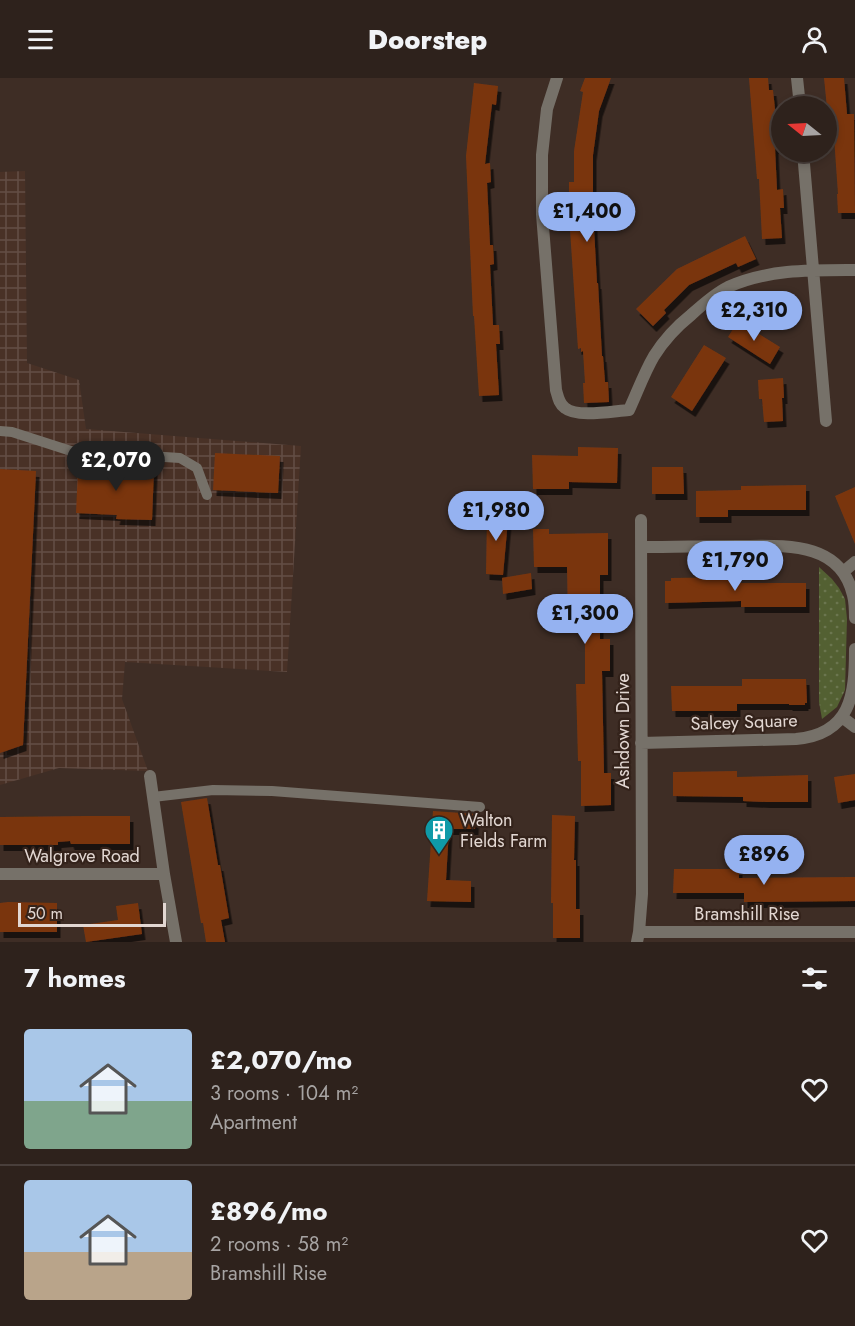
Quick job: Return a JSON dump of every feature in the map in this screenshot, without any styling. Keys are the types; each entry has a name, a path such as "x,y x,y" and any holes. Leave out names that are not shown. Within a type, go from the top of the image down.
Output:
{"street":[{"path":"557,78 547,109 542,154 542,214 556,390 562,407 572,412 586,413 629,411 653,358 663,342 709,299 726,288 773,274 813,270 855,270"},
{"path":"797,78 799,96"},
{"path":"804,162 826,421"},
{"name":"Ashdown Drive","path":"638,937 642,894 641,520"},
{"path":"641,547 786,546 821,554 843,572 850,584 854,598 855,618"},
{"path":"843,572 855,562"},
{"path":"855,649 855,672 851,698 842,717 855,727"},
{"name":"Salcey Square","path":"641,742 807,738 831,728 842,717"},
{"name":"Walgrove Road","path":"150,776 176,942"},
{"name":"Walgrove Road","path":"0,874 164,874"},
{"name":"Bramshill Rise","path":"638,937 855,932"}],"lane":[{"path":"0,431 12,432 71,451 180,458 197,468 207,495"},
{"path":"153,797 213,790 272,791 480,807"}],"shaded area":[{"path":"25,171 27,363 79,380 86,429 301,446 287,672 125,662 122,699 148,771 59,768 0,785 0,172"}],"green space":[{"path":"819,567 832,579 845,599 847,619 845,690 837,707 822,719 819,702"}],"building":[{"path":"585,78 611,78 599,111 593,155 597,283 602,356 605,382 608,382 609,402 584,403 583,351 581,352 581,348 578,349 569,182 574,182 574,151 583,92 580,91"},
{"path":"749,78 768,78 769,90 773,90 774,96 771,96 771,162 776,162 777,190 783,189 784,208 780,208 782,238 762,239 759,179 757,179"},
{"path":"824,78 844,78 847,114 854,114 855,213 838,213 836,162 837,96 826,96"},
{"path":"474,83 498,86 496,105 492,104 485,164 490,163 491,182 487,183 490,245 493,245 494,264 490,265 493,325 499,325 500,344 496,344 499,395 479,396 466,156"},
{"path":"745,236 756,259 738,267 736,263 689,285 664,310 666,313 653,326 636,309 677,269"},
{"path":"738,321 780,347 770,364 728,337"},
{"path":"704,345 726,358 692,411 671,397"},
{"path":"783,378 783,421 764,422 758,380"},
{"path":"578,447 618,448 617,483 569,482 569,489 533,489 532,455 578,456"},
{"path":"215,453 280,456 278,493 213,490"},
{"path":"85,464 154,469 152,520 116,519 117,515 76,513 78,470"},
{"path":"652,467 683,467 684,494 652,494"},
{"path":"0,469 36,471 23,745 0,753"},
{"path":"806,485 806,510 728,510 728,517 696,517 696,491 741,490 741,486"},
{"path":"855,487 855,544 835,496"},
{"path":"509,509 503,575 486,574 487,514"},
{"path":"533,529 549,529 549,534 608,533 608,575 600,575 600,639 610,639 610,671 602,671 604,773 611,773 611,805 581,806 581,761 578,761 576,684 585,684 585,625 568,625 567,567 534,567"},
{"path":"531,573 532,589 503,594 502,578"},
{"path":"736,577 736,583 806,583 806,607 741,607 741,601 665,603 665,581 671,581 671,578"},
{"path":"742,679 806,679 807,703 805,705 737,704 737,711 672,711 671,686 742,686"},
{"path":"737,771 737,777 808,775 808,802 743,801 743,797 673,796 673,772"},
{"path":"855,774 855,800 838,803 834,777"},
{"path":"207,798 229,918 221,920 225,942 206,942 181,802"},
{"name":"Walton Fields Farm","path":"433,811 476,814 475,829 449,829 446,880 471,881 471,902 427,901"},
{"path":"552,815 575,816 576,909 580,909 580,938 553,938"},
{"path":"130,816 130,844 71,844 70,841 58,842 58,845 0,845 0,817"},
{"path":"674,869 739,869 739,878 855,877 855,901 744,902 744,893 673,893"},
{"path":"0,903 57,903 57,932 0,932"},
{"path":"138,903 142,934 86,942 83,925 118,920 116,906"}],"place":[{"name":"Walton Fields Farm","path":"439,856"}]}
